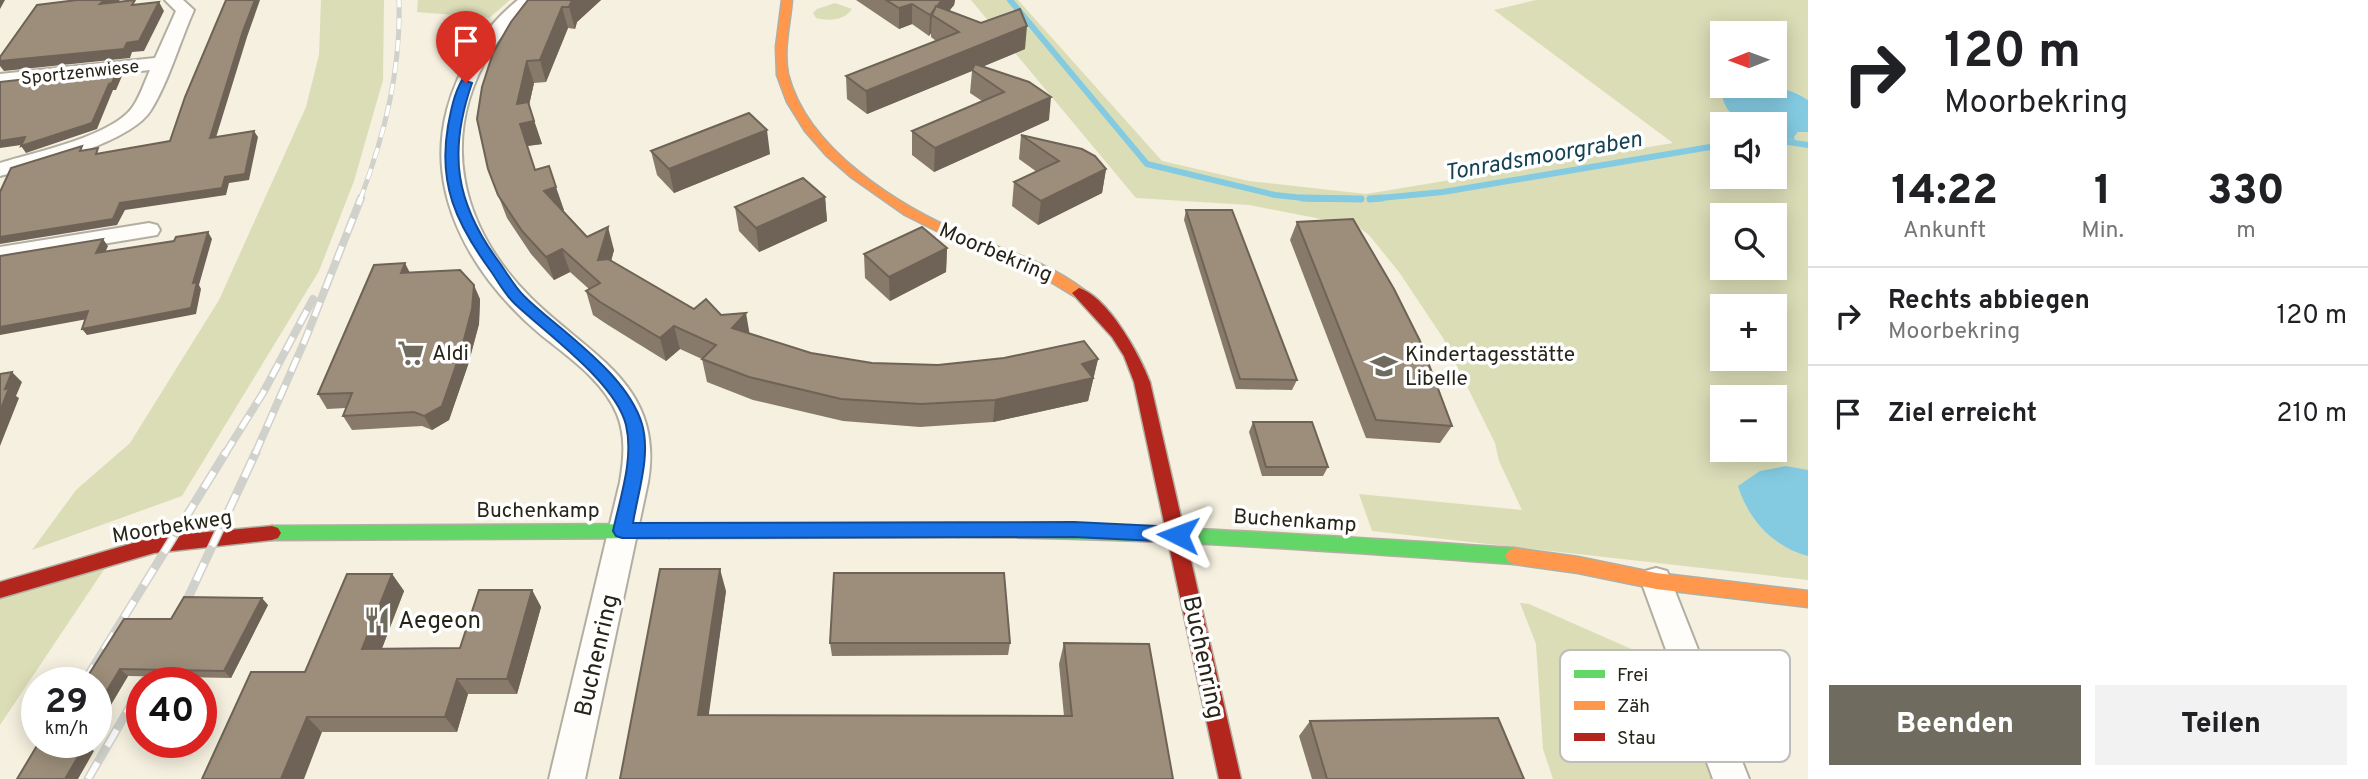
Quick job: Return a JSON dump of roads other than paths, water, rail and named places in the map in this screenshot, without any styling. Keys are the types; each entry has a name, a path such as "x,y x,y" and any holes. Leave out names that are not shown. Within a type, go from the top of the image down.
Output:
{"street":[{"path":"0,170 90,141 123,127 142,109 185,10 173,0"},
{"path":"529,0 516,9 498,31 466,83 453,130 452,178 469,227 505,283 534,316 600,372 624,401 634,424 638,448 622,531"},
{"name":"Moorbekring","path":"787,0 782,51 785,82 802,115 836,157 877,191 930,223 965,240 1035,265 1054,275 1098,311 1123,339 1144,388 1178,535"},
{"name":"Sportzenwiese","path":"0,80 161,63"},
{"path":"0,254 149,230"},
{"name":"Buchenkamp","path":"313,531 1074,530 1496,554 1578,565 1656,581 1808,598"},
{"name":"Moorbekweg","path":"0,590 154,545 313,531"},
{"name":"Buchenring","path":"567,779 622,531"},
{"name":"Buchenring","path":"1178,535 1230,779"},
{"path":"1656,581 1682,650"},
{"path":"1725,762 1731,779"}],"water":[{"path":"1787,90 1790,91 1808,100 1808,132 1798,132 1795,140 1787,139 1787,112 1731,112 1723,98 1787,98"},
{"path":"1786,466 1808,470 1808,556 1784,546 1764,530 1748,510 1738,486 1760,471"}],"waterway":[{"name":"Tonradsmoorgraben","path":"1010,0 1147,164 1275,195 1304,198"},
{"name":"Tonradsmoorgraben","path":"1787,142 1808,145"},
{"name":"Tonradsmoorgraben","path":"1382,198 1370,199 1443,192 1710,147"},
{"name":"Tonradsmoorgraben","path":"1304,198 1361,199 1313,199 1304,198"}],"railway":[{"path":"360,200 390,102 397,52 399,0"},
{"path":"255,454 305,340 361,198"},
{"path":"225,454 263,393 313,299"},
{"path":"93,667 226,452"},
{"path":"180,615 256,452"},
{"path":"152,667 157,658"},
{"path":"88,779 126,714"}],"place":[{"name":"Aldi","path":"411,353"},
{"name":"Kindertagesstätte Libelle","path":"1384,366"},
{"name":"Aegeon","path":"377,620"}]}
